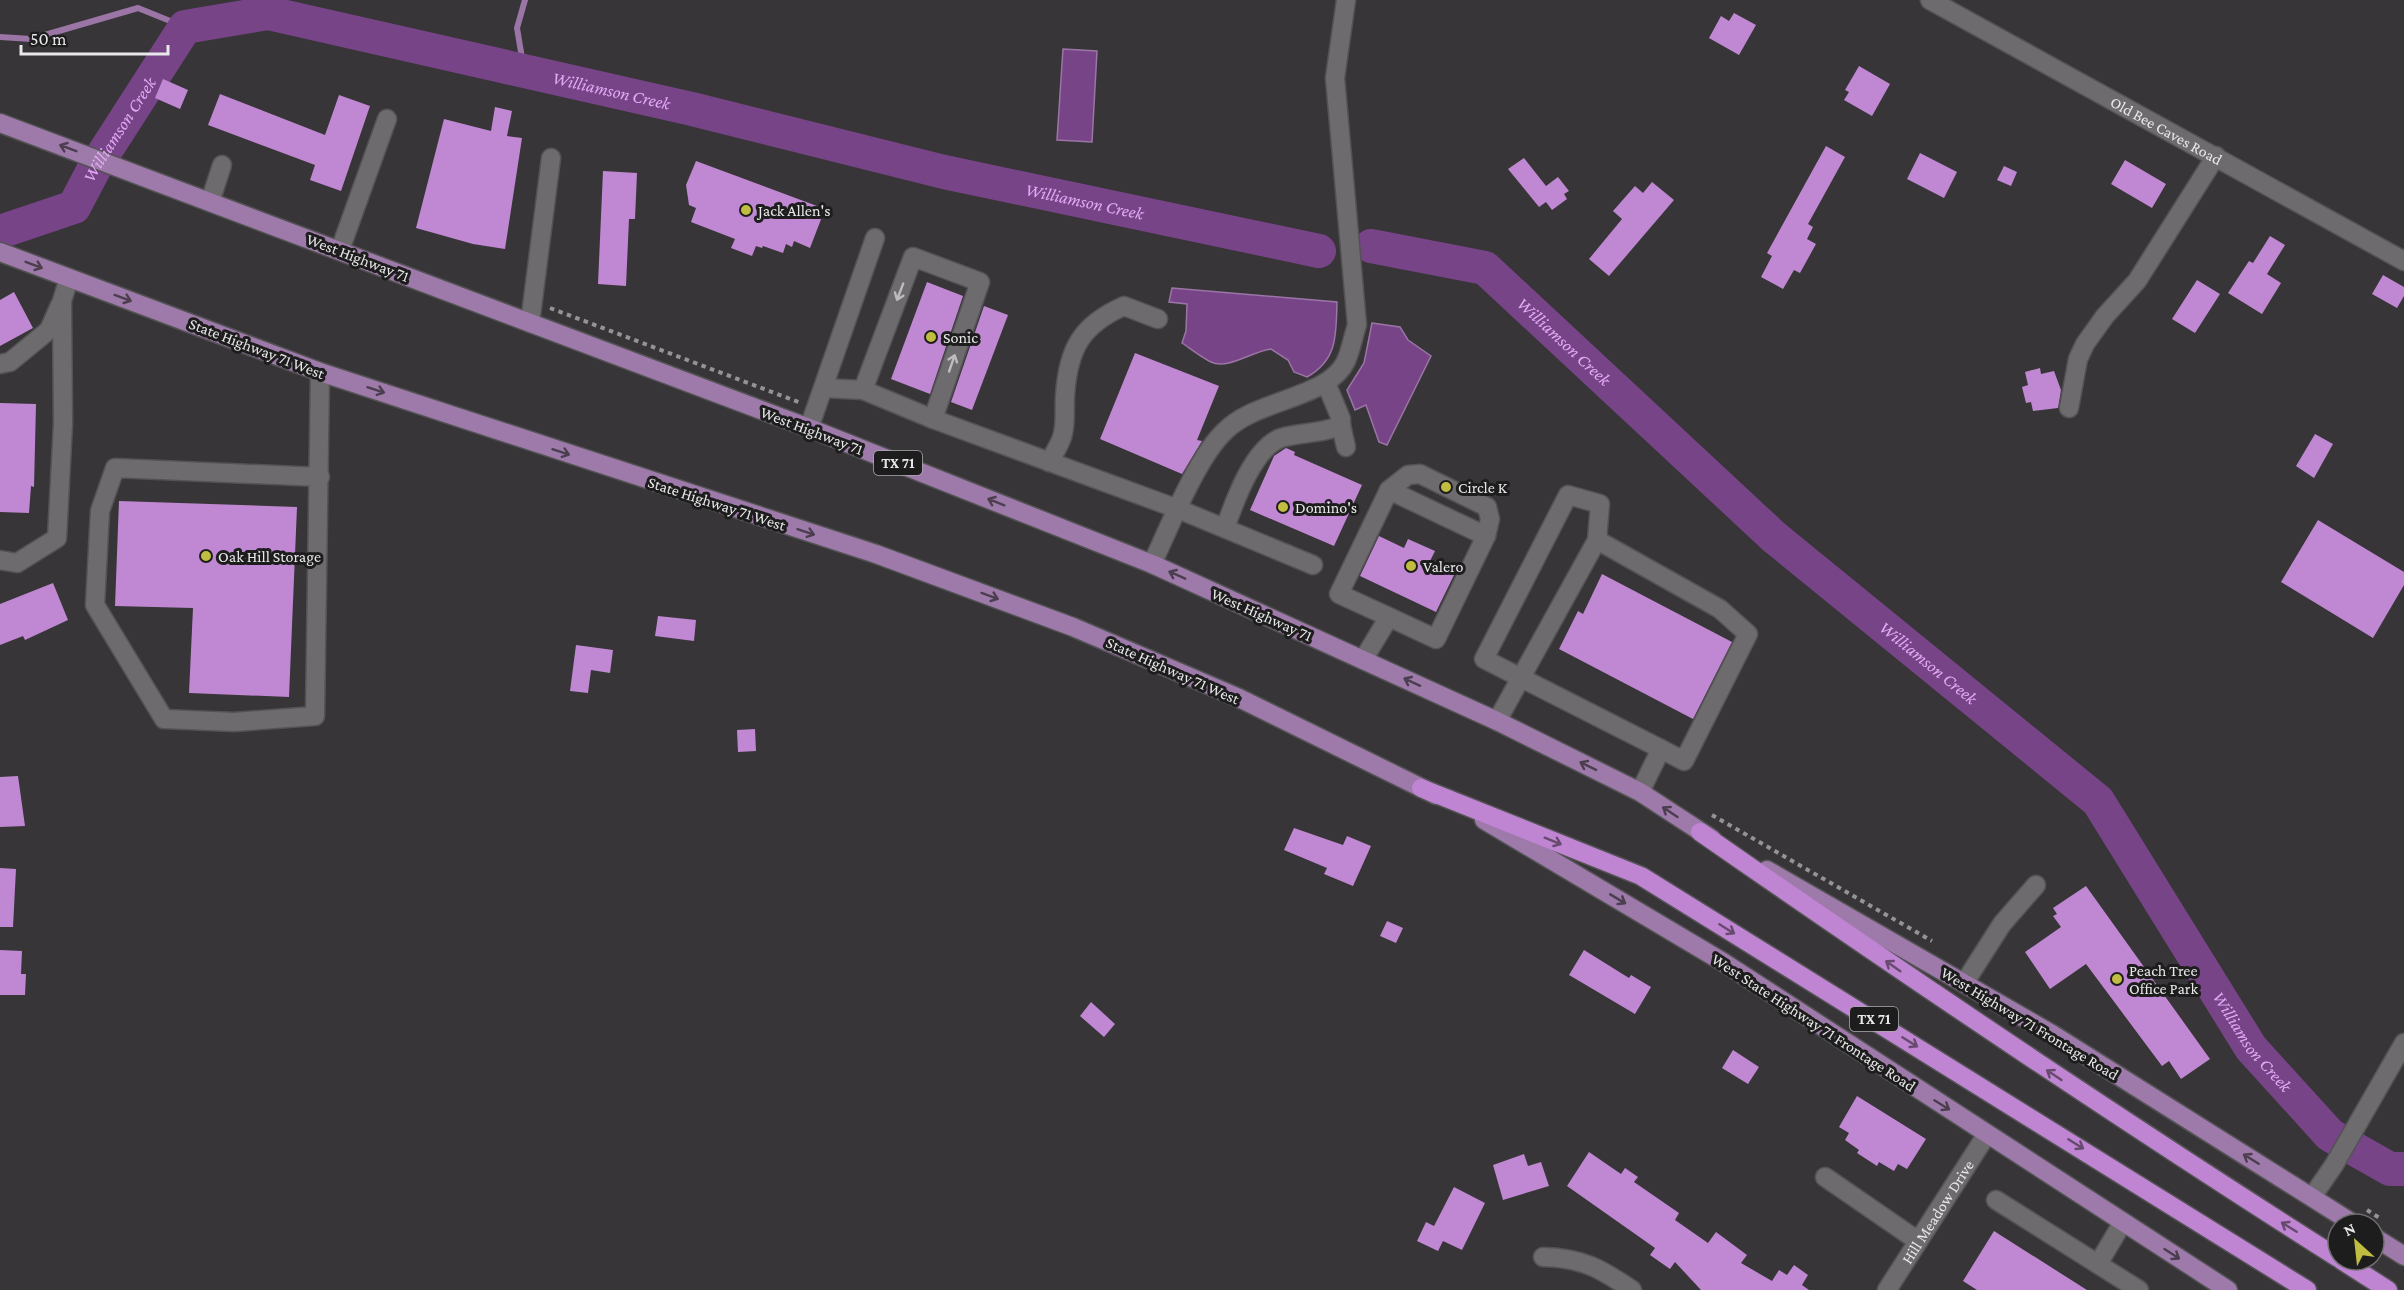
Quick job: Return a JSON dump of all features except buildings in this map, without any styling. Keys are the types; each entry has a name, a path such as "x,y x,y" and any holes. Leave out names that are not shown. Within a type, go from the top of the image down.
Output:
{"highway":[{"name":"TX 71","path":"1421,788 1641,876 2307,1290"},
{"name":"TX 71","path":"1700,832 1941,1000 2168,1151 2326,1251"},
{"name":"TX 71","path":"2360,1272 2388,1290"}],"main road":[{"name":"West Highway 71","path":"0,123 809,428 1152,564 1497,721 1640,792 1700,832"},
{"name":"State Highway 71 West","path":"0,252 320,372 876,554 1074,627 1239,698 1421,788"},
{"name":"West State Highway 71 Frontage Road","path":"1421,788 1510,834 1723,962 2228,1290"},
{"name":"West Highway 71 Frontage Road","path":"1700,832 1965,982 2335,1212"},
{"path":"2386,1245 2404,1256"}],"street":[{"path":"1152,564 1205,458 1224,430 1254,410 1326,383 1345,363 1357,325 1335,78 1346,0"},
{"name":"Old Bee Caves Road","path":"1936,1 2404,261"},
{"path":"340,250 387,119"},
{"path":"2069,408 2078,359 2085,344 2104,316 2137,281 2216,156"},
{"path":"530,323 551,158"},
{"path":"210,202 222,165"},
{"path":"809,428 875,238"},
{"path":"863,390 913,257 980,282 933,419"},
{"path":"0,364 10,362 49,330 69,278"},
{"path":"0,560 17,563 57,538 63,424 62,301"},
{"path":"1049,462 1063,434 1068,366 1077,343 1090,325 1104,314 1124,306 1158,319"},
{"path":"320,372 320,477 315,717 234,722 164,719 95,605 100,511 115,468 320,477"},
{"path":"1326,383 1341,420 1346,447"},
{"path":"823,388 863,390 933,419 1178,509 1313,565"},
{"path":"1225,528 1235,500 1258,457 1279,439 1341,425"},
{"path":"1420,474 1487,507 1490,519 1486,536 1436,639 1340,594 1389,490 1408,475 1420,474"},
{"path":"1389,490 1486,536"},
{"path":"1497,721 1520,678 1598,540 1600,504 1568,495 1484,659 1520,678 1684,760 1748,634 1720,609 1598,540"},
{"path":"1363,660 1389,617"},
{"path":"1640,792 1661,749"},
{"path":"1965,982 2002,924 2036,885"},
{"path":"2312,1197 2334,1164 2404,1043"},
{"name":"Hill Meadow Drive","path":"1887,1290 1987,1134"},
{"path":"1825,1177 1918,1241"},
{"path":"1996,1200 2139,1290"},
{"path":"2098,1264 2123,1222"},
{"path":"1543,1257 1568,1258 1590,1264 1632,1290"}],"shaded area":[{"path":"1063,49 1097,51 1092,142 1057,140"},
{"path":"1172,288 1337,302 1335,335 1330,354 1325,363 1307,377 1294,372 1288,360 1271,349 1225,364 1211,362 1182,343 1186,331 1187,304 1169,302"},
{"path":"1372,323 1400,327 1408,340 1431,356 1387,445 1379,442 1366,405 1355,410 1347,390 1364,363"}],"waterway":[{"path":"524,70 517,28 525,0"},
{"path":"0,37 31,39 138,8 185,27"},
{"name":"Williamson Creek","path":"0,232 74,207 95,167 185,27 268,13 692,109 944,172 1319,251"},
{"name":"Williamson Creek","path":"1371,246 1485,268 1774,537 2098,801 2251,1048 2330,1135 2390,1169 2404,1169"}],"place":[{"name":"Jack Allen's","path":"746,210"},
{"name":"Sonic","path":"931,337"},
{"name":"Circle K","path":"1446,487"},
{"name":"Domino's","path":"1283,507"},
{"name":"Oak Hill Storage","path":"206,556"},
{"name":"Valero","path":"1411,566"},
{"name":"Peach Tree Office Park","path":"2117,979"}]}
